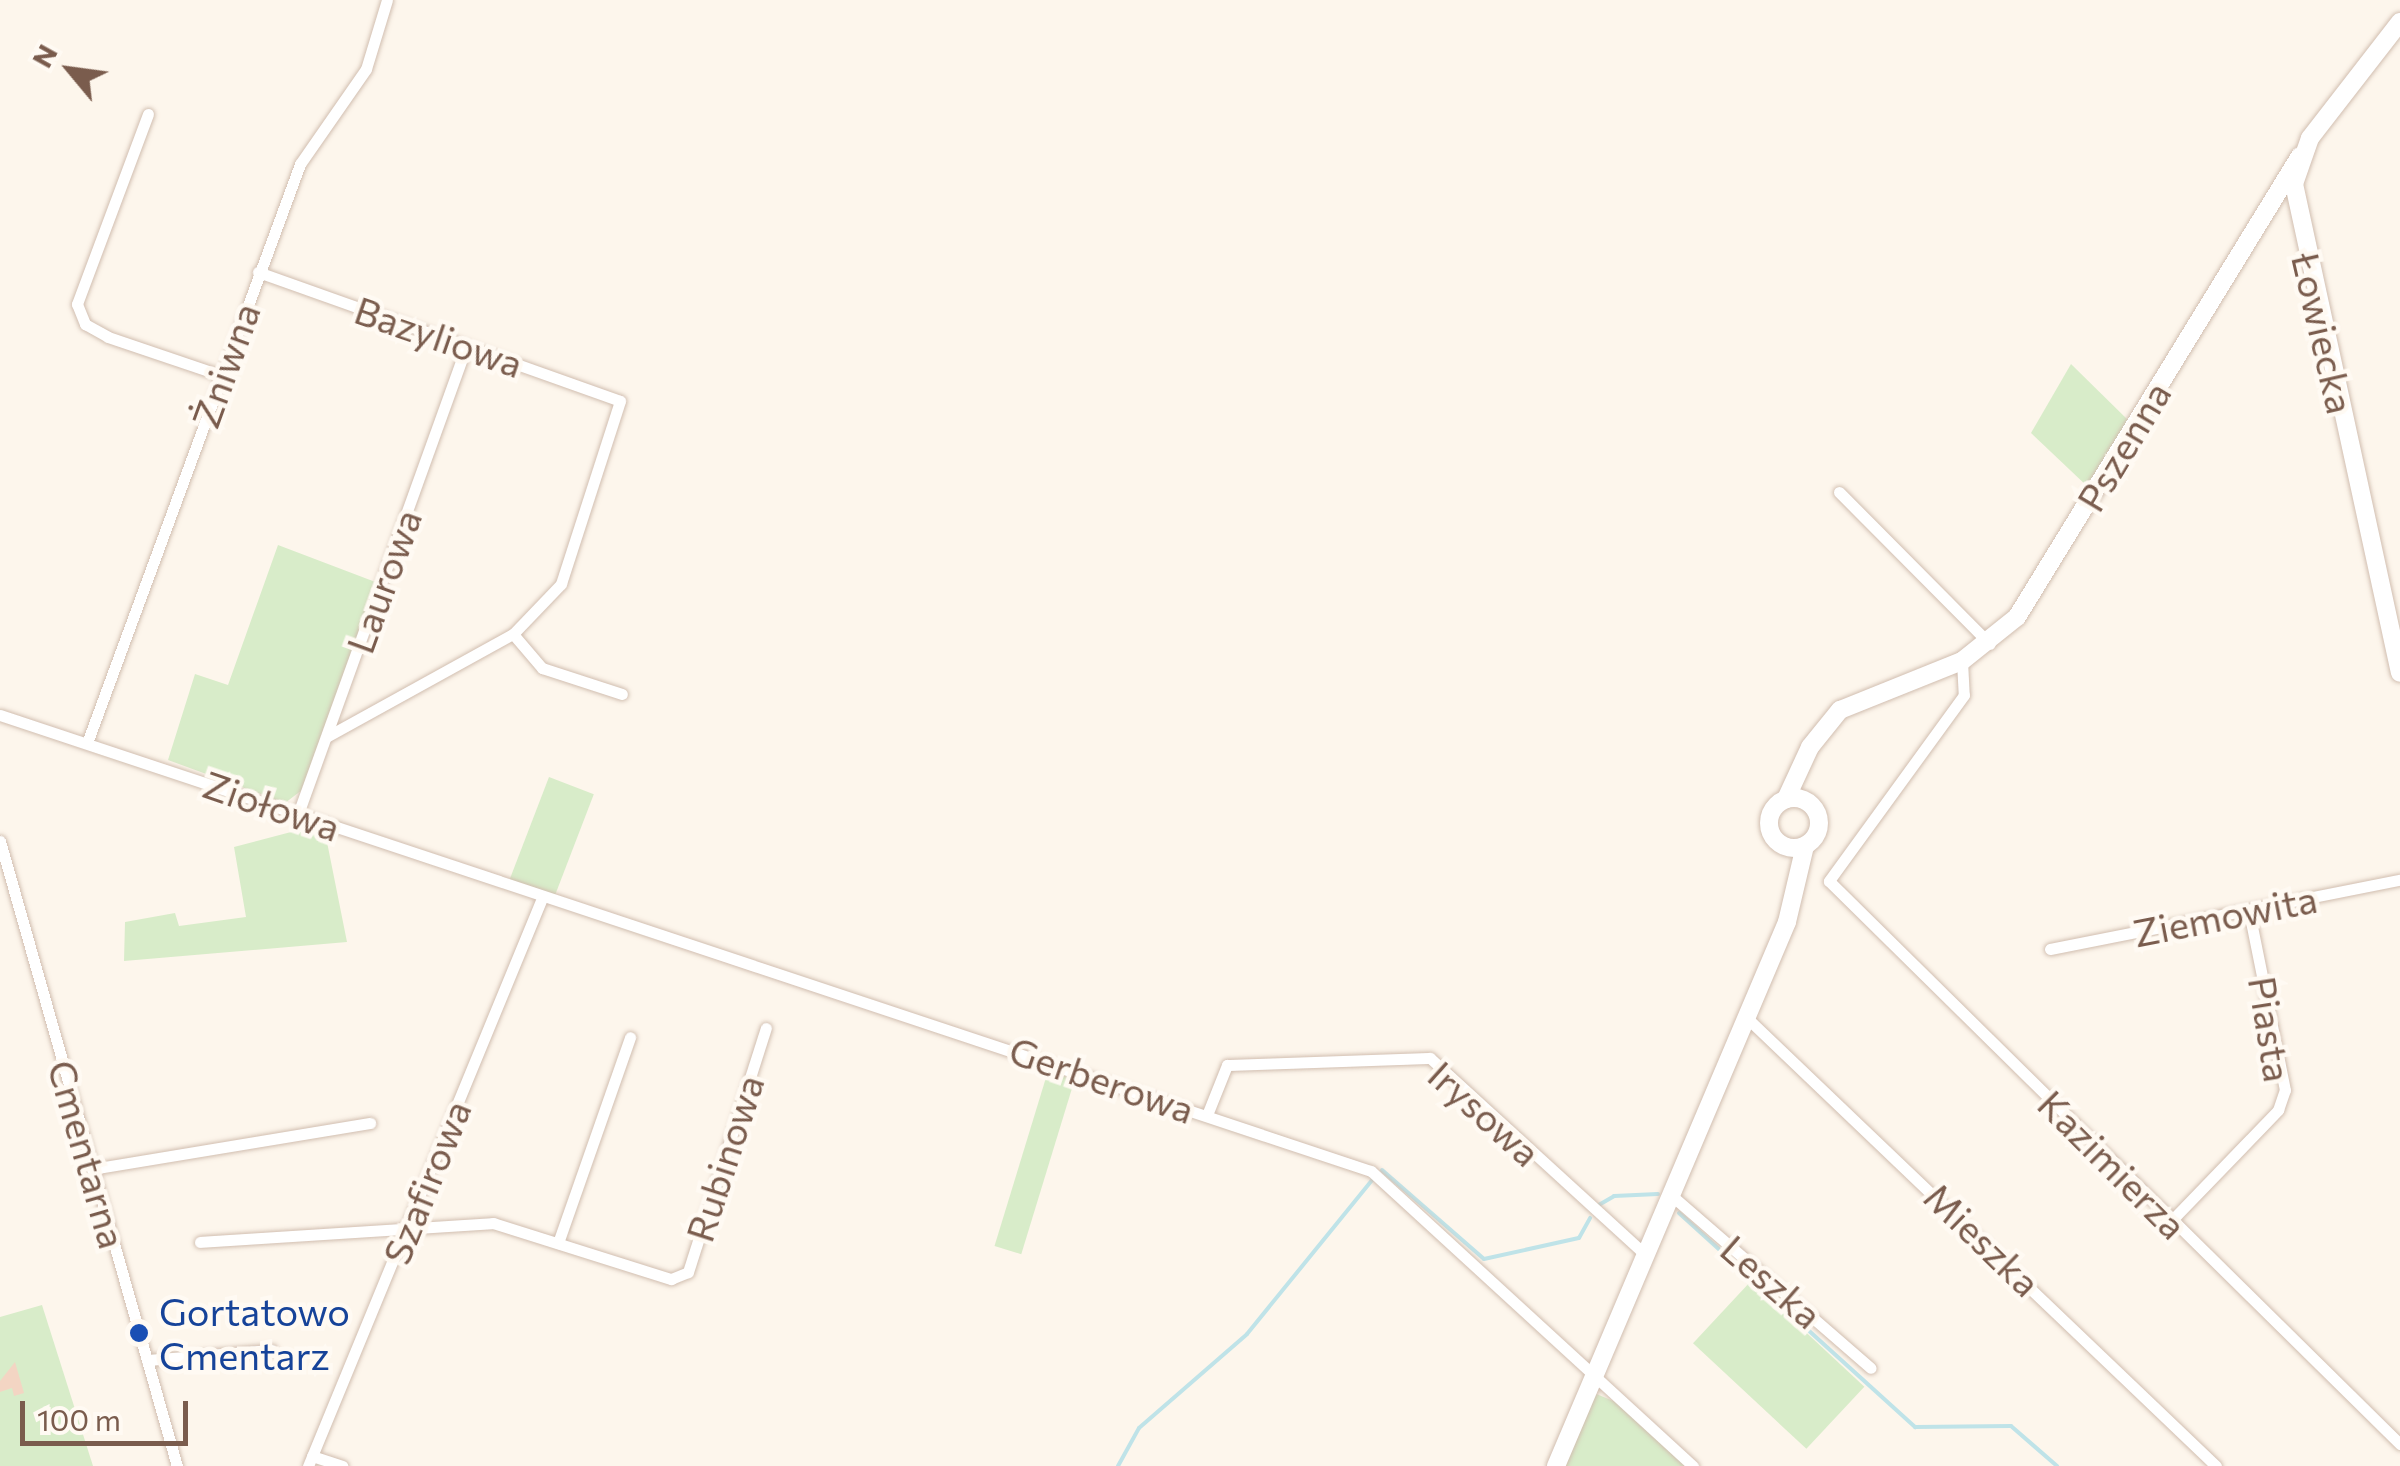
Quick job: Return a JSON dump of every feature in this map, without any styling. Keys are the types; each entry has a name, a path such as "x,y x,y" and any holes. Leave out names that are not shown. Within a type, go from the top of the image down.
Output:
{"street":[{"name":"Żniwna","path":"88,743 306,148 366,69 388,0"},
{"name":"Łowiecka","path":"2400,22 2350,79 2300,156 2296,204 2400,674"},
{"path":"148,114 78,304 85,324 108,337 220,376"},
{"name":"Pszenna","path":"1795,896 1769,820 1786,799 1810,747 1840,710 1962,661 1990,644 2033,594 2266,206 2300,156"},
{"path":"2266,206 2296,204"},
{"name":"Bazyliowa","path":"258,272 620,401 561,584 513,634"},
{"name":"Laurowa","path":"298,814 466,347"},
{"path":"1838,492 1990,644"},
{"path":"328,736 513,634 542,668 622,694"},
{"name":"Kazimierza","path":"1962,661 1969,684 1829,881 2170,1222 2400,1444"},
{"name":"Ziołowa","path":"0,715 542,898"},
{"path":"1556,1466 1795,896 1805,846 1819,826 1810,804 1810,747"},
{"path":"1786,799 1810,804"},
{"name":"Cmentarna","path":"0,841 177,1466"},
{"path":"1780,844 1805,846"},
{"name":"Ziemowita","path":"2050,949 2400,880"},
{"name":"Gerberowa","path":"542,898 1207,1115 1383,1178 1693,1466"},
{"name":"Szafirowa","path":"310,1461 542,898"},
{"name":"Piasta","path":"2170,1222 2278,1110 2285,1090 2249,912"},
{"name":"Mieszka","path":"1746,1017 2216,1466"},
{"name":"Rubinowa","path":"200,1242 493,1223 671,1279 688,1272 766,1028"},
{"path":"558,1243 630,1037"},
{"name":"Irysowa","path":"1207,1115 1228,1065 1430,1058 1646,1255"},
{"path":"92,1169 370,1123"},
{"name":"Leszka","path":"1671,1195 1871,1368"},
{"path":"147,1360 272,1350"},
{"path":"310,1461 342,1466"}],"green space":[{"path":"2071,364 2130,422 2089,488 2031,433"},
{"path":"278,545 378,583 302,790 285,803 168,760 195,674 228,685"},
{"path":"549,777 594,794 554,899 509,882"},
{"path":"310,827 325,832 347,942 124,961 125,922 175,913 179,926 246,917 234,847"},
{"path":"1048,1071 1075,1079 1021,1254 994,1246"},
{"path":"1751,1281 1864,1387 1806,1449 1693,1343"},
{"path":"42,1305 93,1466 0,1466 0,1317"},
{"path":"1594,1393 1618,1403 1686,1466 1555,1466"}],"building":[{"path":"15,1362 24,1393 14,1396 12,1388 0,1392 0,1381"}],"waterway":[{"path":"1382,1170 1484,1259 1579,1238 1590,1218"},
{"path":"1118,1466 1139,1428 1247,1334 1374,1178"},
{"path":"1597,1206 1614,1196 1658,1194"},
{"path":"1679,1213 1915,1427 2011,1426 2057,1466"}],"place":[{"name":"Gortatowo Cmentarz","path":"139,1333"}]}
